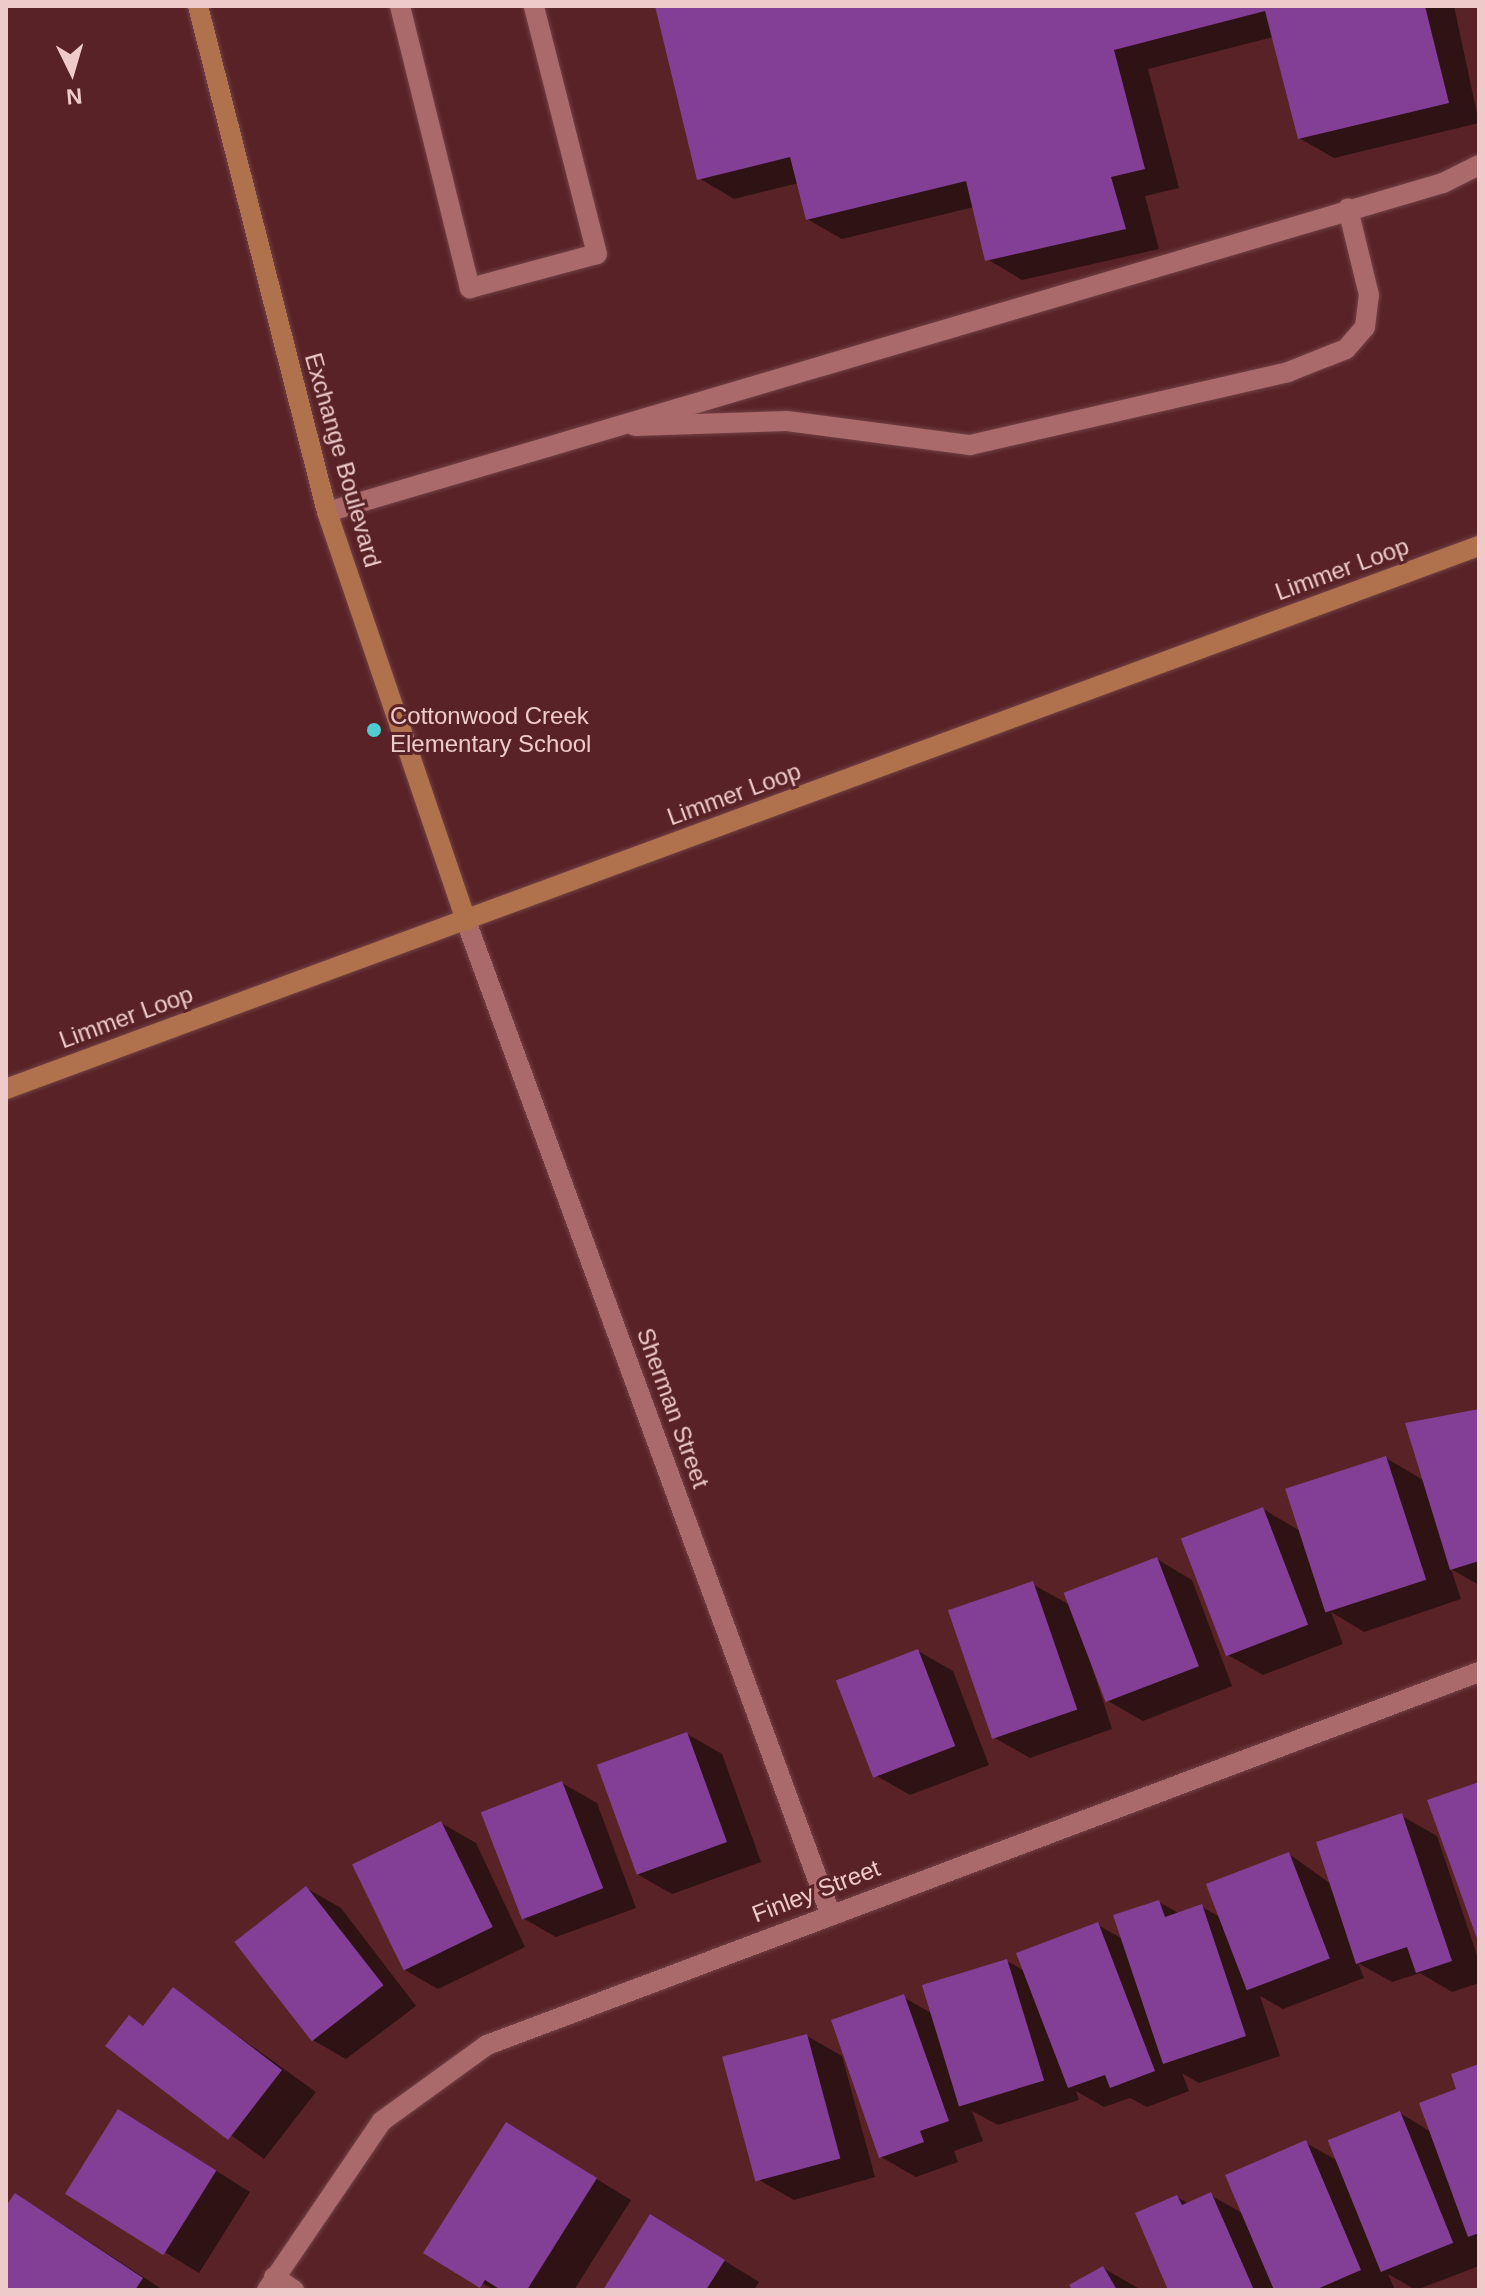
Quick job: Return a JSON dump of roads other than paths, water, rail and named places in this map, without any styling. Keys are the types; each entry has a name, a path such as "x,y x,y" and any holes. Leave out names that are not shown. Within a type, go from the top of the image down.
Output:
{"street":[{"name":"Exchange Boulevard","path":"198,6 327,512 466,921"},
{"path":"400,6 470,288 597,254 534,6"},
{"path":"327,512 1348,209 1479,165"},
{"path":"620,425 787,421 970,445 1288,372 1346,349 1365,327 1369,295 1348,209"},
{"name":"Limmer Loop","path":"6,1089 1479,546"},
{"name":"Sherman Street","path":"466,921 830,1913"},
{"name":"Finley Street","path":"270,2284 339,2176 382,2121 424,2084 487,2045 830,1913 1479,1672"},
{"path":"270,2284 294,2290"}],"place":[{"name":"Cottonwood Creek Elementary School","path":"374,730"}]}
